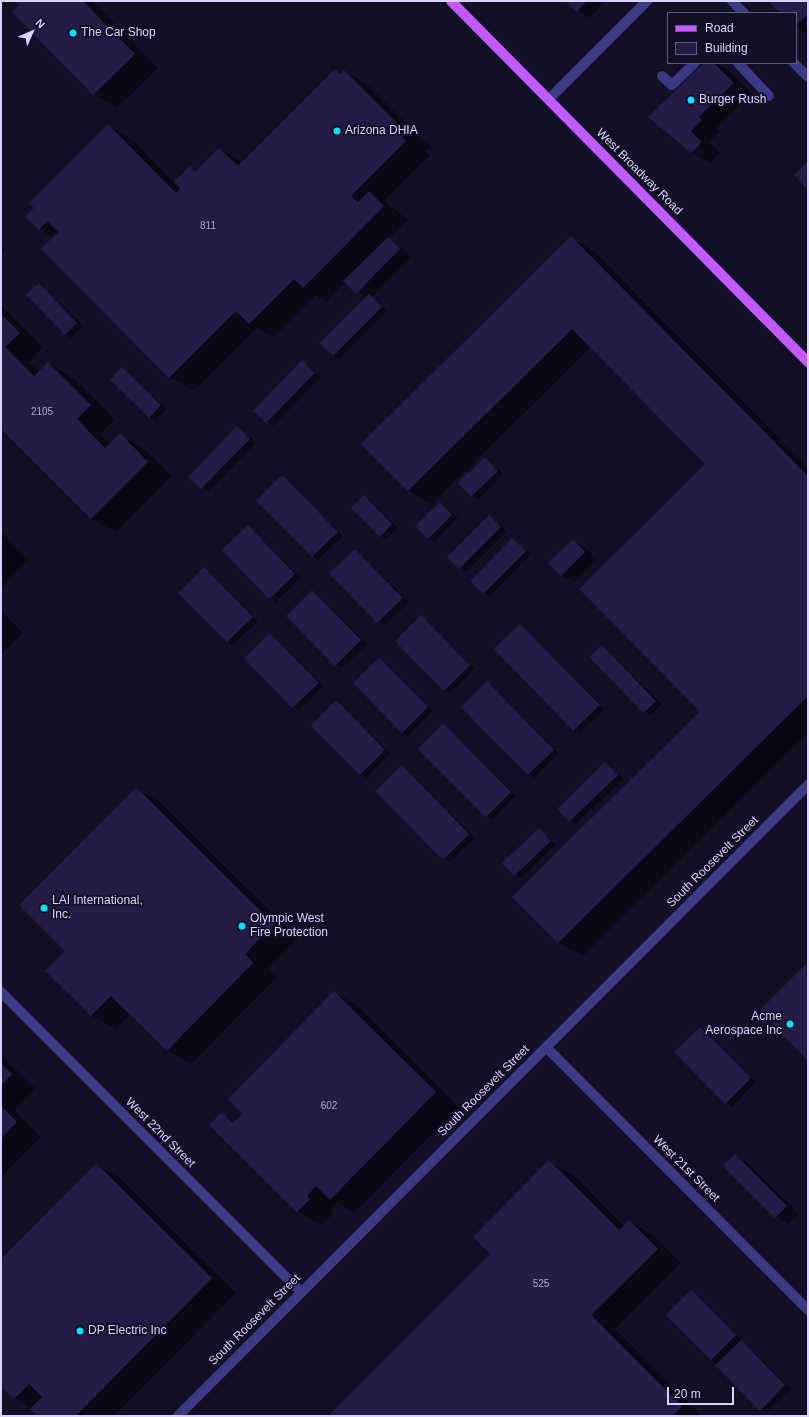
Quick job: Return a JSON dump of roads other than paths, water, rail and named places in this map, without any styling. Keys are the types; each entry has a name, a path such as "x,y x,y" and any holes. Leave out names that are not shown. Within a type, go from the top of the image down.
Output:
{"main road":[{"name":"West Broadway Road","path":"451,1 808,362"}],"street":[{"path":"549,99 647,1"},
{"path":"732,1 743,12"},
{"path":"662,76 672,85 694,64"},
{"path":"739,64 769,96"},
{"path":"795,64 808,77"},
{"name":"South Roosevelt Street","path":"178,1416 808,785"},
{"name":"West 22nd Street","path":"1,992 301,1292"},
{"name":"West 21st Street","path":"546,1047 808,1310"}],"place":[{"name":"The Car Shop","path":"73,33"},
{"name":"Burger Rush","path":"691,100"},
{"name":"Arizona DHIA","path":"337,131"},
{"name":"LAI International, Inc.","path":"44,908"},
{"name":"Olympic West Fire Protection","path":"242,926"},
{"name":"Acme Aerospace Inc","path":"790,1024"},
{"name":"DP Electric Inc","path":"80,1331"}]}
